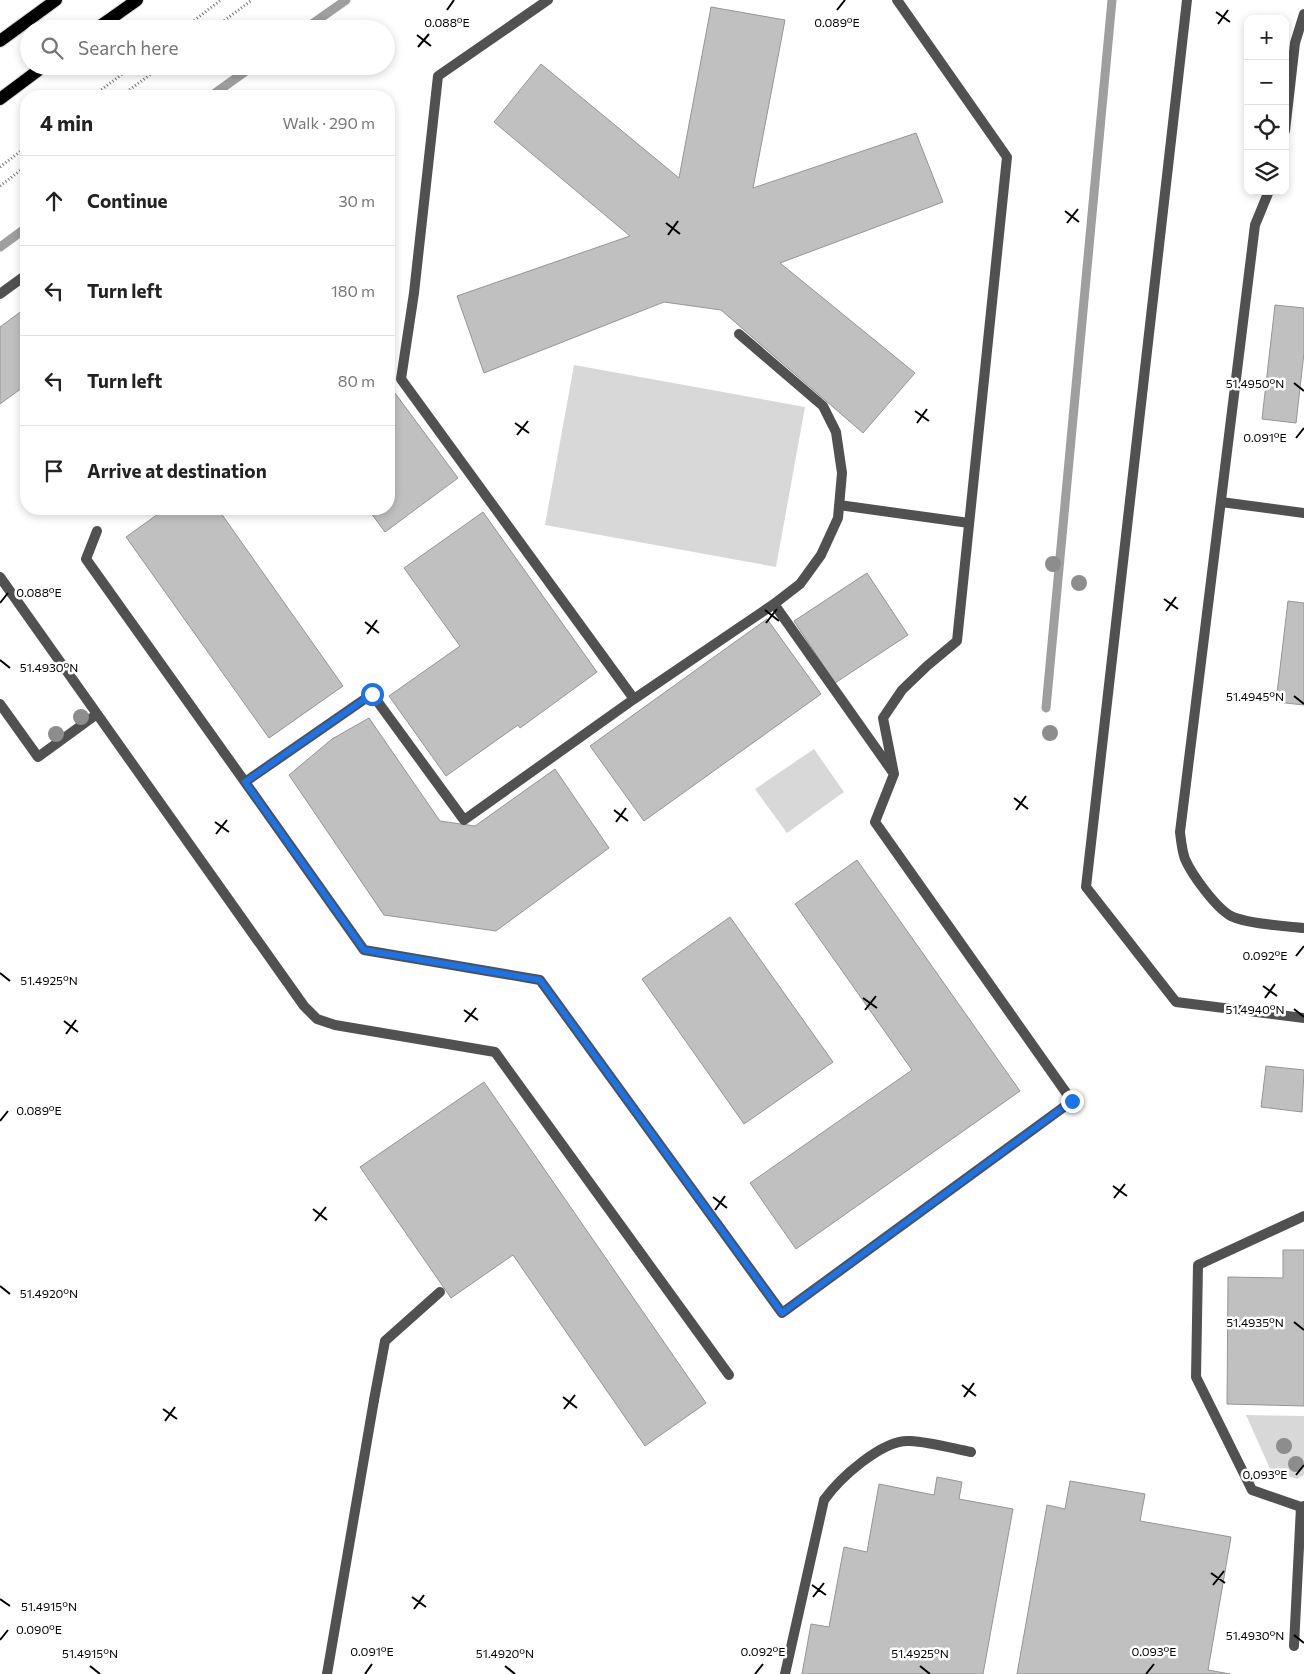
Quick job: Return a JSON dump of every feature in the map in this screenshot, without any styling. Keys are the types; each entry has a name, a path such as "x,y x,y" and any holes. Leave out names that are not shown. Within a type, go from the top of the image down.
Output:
{"main road":[{"path":"29,20 56,0"},
{"path":"108,20 136,0"},
{"path":"0,41 20,26"},
{"path":"0,99 32,75"}],"street":[{"path":"548,0 438,76 414,293 401,379 634,699"},
{"path":"97,531 86,559 364,950 540,980 782,1313 1072,1101 875,822 894,774 883,718 902,690 957,641 1007,157 896,0"},
{"path":"1186,0 1086,887 1176,1002 1304,1018"},
{"path":"1288,105 1296,43 1304,14"},
{"path":"1267,195 1255,225 1180,832 1184,858 1197,879 1217,904 1231,916 1256,922 1304,928"},
{"path":"0,294 20,279"},
{"path":"245,782 372,694 464,820 800,584 821,555 838,518 842,473 836,432 823,406 739,334"},
{"path":"1221,502 1304,513"},
{"path":"839,505 969,523"},
{"path":"0,577 304,1006 317,1019 335,1025 495,1052 729,1375"},
{"path":"774,604 894,774"},
{"path":"0,704 38,757 97,714"},
{"path":"1294,1646 1303,1506 1252,1490 1196,1378 1198,1265 1304,1216"},
{"path":"326,1674 385,1341 440,1292"},
{"path":"785,1674 824,1500 833,1487 852,1469 874,1454 908,1440 971,1452"}],"path":[{"path":"195,20 221,0"},
{"path":"225,20 252,0"},
{"path":"101,90 121,75"},
{"path":"129,90 150,75"},
{"path":"0,167 20,152"},
{"path":"0,186 20,171"}],"shaded area":[{"path":"574,365 805,407 776,567 545,525"},
{"path":"814,749 844,792 787,833 755,789"},
{"path":"1246,1415 1304,1416 1304,1475 1297,1479 1271,1471"}],"building":[{"path":"711,7 785,20 753,188 916,133 943,202 780,263 915,373 863,433 721,310 664,302 484,373 457,296 630,236 494,122 541,64 679,178"},
{"path":"1275,305 1304,308 1304,353 1296,423 1262,419"},
{"path":"20,312 20,389 0,404 0,327"},
{"path":"395,393 458,478 385,532 372,515 395,515"},
{"path":"483,512 597,672 520,728 518,725 446,776 389,696 460,646 404,568"},
{"path":"157,515 222,515 343,686 269,738 126,537"},
{"path":"867,573 908,635 835,683 794,621"},
{"path":"1288,601 1304,603 1304,705 1276,702"},
{"path":"767,619 821,694 644,821 590,746"},
{"path":"369,718 440,821 475,826 555,769 609,848 496,931 384,915 289,775 332,739"},
{"path":"857,860 1020,1091 796,1249 750,1183 912,1070 795,904"},
{"path":"730,917 833,1062 744,1124 642,979"},
{"path":"1266,1066 1304,1070 1302,1112 1261,1107"},
{"path":"484,1082 706,1403 645,1446 513,1255 451,1298 360,1167"},
{"path":"1283,1250 1304,1250 1304,1406 1227,1404 1228,1277 1283,1278"},
{"path":"937,1477 962,1482 959,1499 1013,1509 983,1674 802,1674 811,1624 829,1627 844,1547 867,1552 879,1484 934,1495"},
{"path":"1070,1481 1145,1494 1140,1521 1231,1537 1208,1670 1230,1674 1017,1674 1047,1505 1065,1509"}],"waterway":[{"path":"318,20 346,0"},
{"path":"1046,708 1112,0"},
{"path":"219,90 240,75"},
{"path":"0,247 20,232"}],"route":[{"path":"372,694 245,782 364,950 540,980 782,1313 1072,1101"}]}
